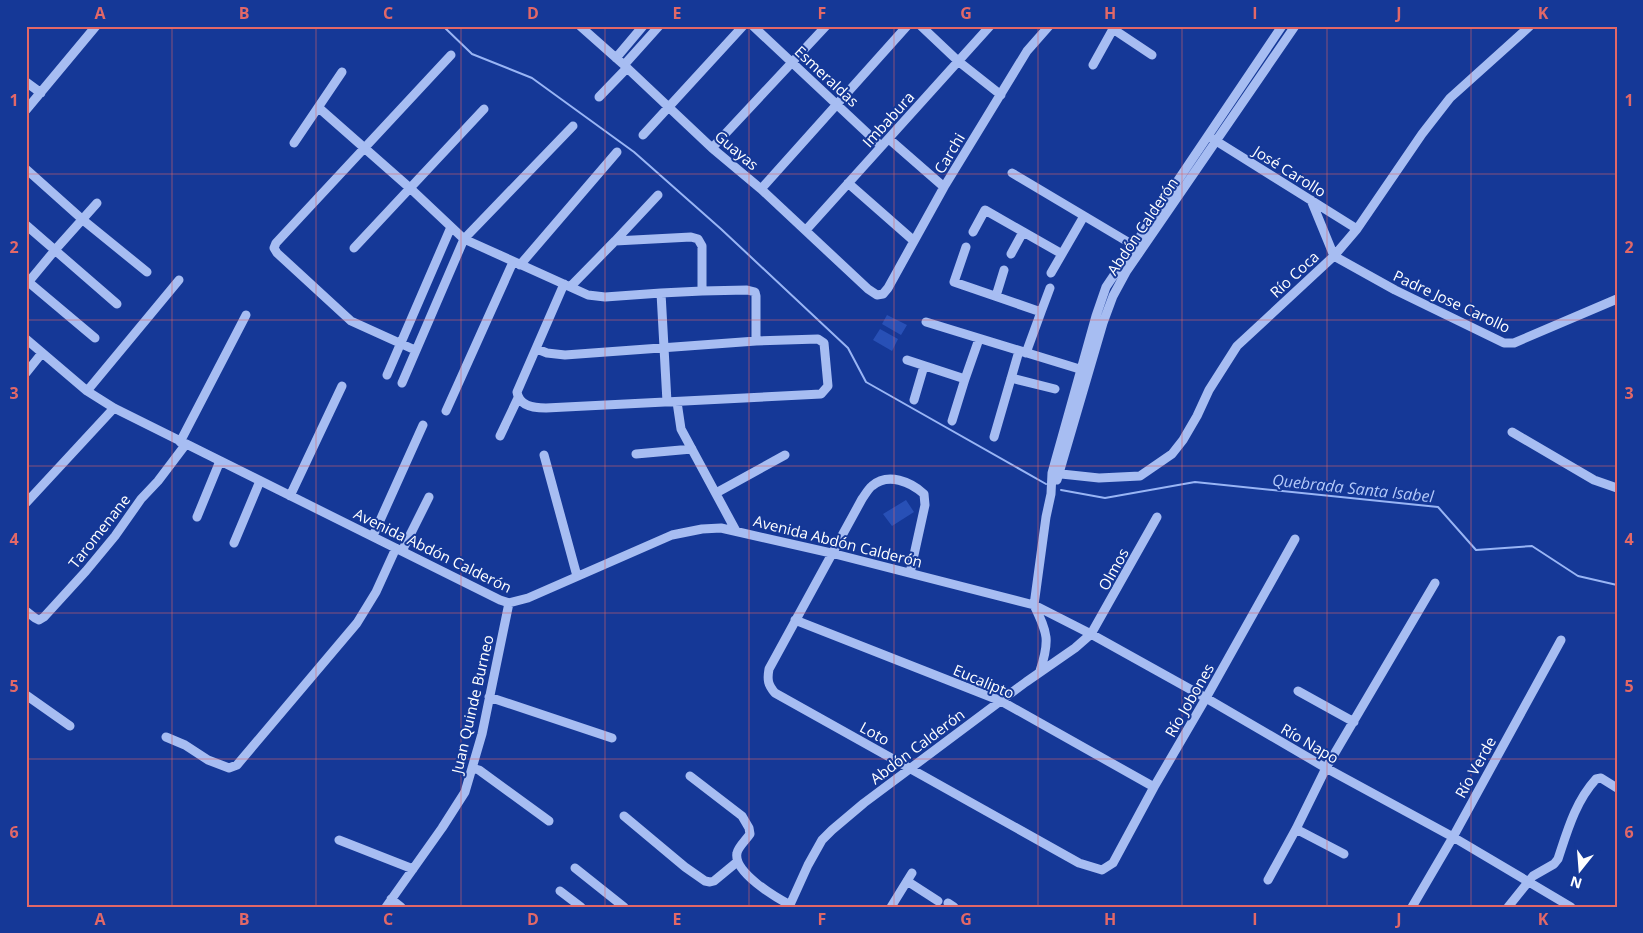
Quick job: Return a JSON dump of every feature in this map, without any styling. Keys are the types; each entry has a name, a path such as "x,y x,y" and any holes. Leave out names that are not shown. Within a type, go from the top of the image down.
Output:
{"street":[{"path":"26,110 96,26"},
{"name":"Guayas","path":"580,26 712,148 761,189 868,289 877,295"},
{"path":"616,58 643,26"},
{"path":"599,97 659,26"},
{"path":"643,135 743,26"},
{"name":"Esmeraldas","path":"753,26 881,146"},
{"path":"712,148 790,61 826,26"},
{"path":"761,189 907,26"},
{"path":"920,26 958,61 1001,95"},
{"name":"Imbabura","path":"806,230 990,26"},
{"name":"Carchi","path":"877,295 883,294 888,288 944,187 1027,51 1049,26"},
{"name":"Abdón Calderón","path":"1085,371 1113,296 1126,272 1282,26"},
{"name":"Abdón Calderón","path":"1034,605 1051,494 1085,371 1096,316 1106,287 1133,245 1295,26"},
{"name":"Río Coca","path":"1056,474 1099,478 1140,476 1172,454 1183,440 1209,390 1237,346 1334,256 1357,229 1422,134 1450,98 1530,26"},
{"path":"1093,65 1113,30 1152,55"},
{"path":"415,350 351,321 277,253 274,248 276,243 451,55"},
{"path":"294,143 342,72"},
{"path":"26,82 41,93"},
{"path":"319,108 464,239 588,295 747,290 755,292 756,341"},
{"path":"354,248 484,109"},
{"path":"402,383 464,239 572,126"},
{"path":"889,139 944,187"},
{"name":"José Carollo","path":"1212,139 1357,229"},
{"path":"446,411 516,263 617,152"},
{"path":"26,169 83,220 147,272"},
{"path":"1012,174 1133,245"},
{"path":"848,183 914,241"},
{"path":"500,436 518,398 517,392 567,285 615,241 658,195"},
{"path":"1311,200 1334,256"},
{"path":"95,338 27,282 97,203"},
{"path":"973,232 985,210 1062,254"},
{"path":"1051,273 1084,216"},
{"path":"26,225 118,304"},
{"path":"387,375 452,227"},
{"path":"1011,254 1023,232"},
{"path":"615,241 691,237 698,240 701,242 703,249 702,291"},
{"path":"966,247 954,282 1041,312"},
{"name":"Padre Jose Carollo","path":"1334,256 1395,290 1497,340 1509,344 1617,299"},
{"path":"996,296 1004,270"},
{"path":"87,391 179,280"},
{"path":"994,437 1011,378 1050,288"},
{"path":"661,293 667,402"},
{"path":"183,443 246,315"},
{"path":"926,322 1085,371"},
{"name":"Avenida Abdón Calderón","path":"26,339 87,391 114,408 509,603 519,602 672,535 702,529 722,528 831,553 1034,605"},
{"path":"518,398 526,405 537,408 821,394 828,386 824,343 818,339 756,341 565,355 548,353 537,349"},
{"path":"952,421 979,339"},
{"path":"26,373 42,353"},
{"path":"907,360 965,379"},
{"path":"914,400 924,366"},
{"path":"1011,378 1055,389"},
{"path":"290,496 342,386"},
{"path":"677,402 681,429 736,531"},
{"path":"26,503 114,408"},
{"path":"373,536 423,425"},
{"path":"1512,432 1594,480 1617,488"},
{"name":"Taromenane","path":"26,611 39,620 44,617 115,536 141,499 158,481 183,443"},
{"path":"636,454 692,449"},
{"path":"544,455 576,576"},
{"path":"716,493 785,455"},
{"path":"197,517 220,461"},
{"name":"Loto","path":"910,573 925,505 924,494 903,481 888,479 873,485 862,499 831,553 769,669 767,678 770,687 775,693 1079,863 1102,870"},
{"path":"234,543 260,481"},
{"path":"166,737 185,745 208,760 229,768 237,765 357,623 429,496"},
{"name":"Olmos","path":"1091,634 1157,517"},
{"name":"Río Jobones","path":"1102,870 1113,863 1295,539"},
{"path":"1268,880 1296,830 1326,768 1435,582"},
{"name":"Juan Quinde Burneo","path":"388,903 442,828 465,792 482,734 509,603"},
{"path":"1034,605 1046,632 1046,652 1040,671"},
{"name":"Río Napo","path":"1034,605 1091,634 1206,698 1326,768 1453,837 1571,907"},
{"name":"Eucalipto","path":"795,620 1001,701 1154,787"},
{"name":"Abdón Calderón","path":"790,906 812,857 822,840 832,830 864,803 1040,671 1075,648 1091,634"},
{"name":"Río Verde","path":"1412,907 1453,837 1560,640"},
{"path":"1298,691 1354,722"},
{"path":"26,695 70,726"},
{"path":"490,697 612,738"},
{"path":"472,768 479,770 549,821"},
{"path":"690,776 742,816 749,828 750,834 737,851 737,862 752,880 790,906"},
{"path":"1508,907 1533,876 1558,860 1570,823 1584,796 1596,779 1601,778 1617,788"},
{"path":"624,816 685,867 705,881 714,881 737,862"},
{"path":"1296,830 1344,854"},
{"path":"339,840 413,869"},
{"path":"575,868 624,907"},
{"path":"891,907 910,877 947,904"},
{"path":"560,891 581,907"},
{"path":"388,903 401,907"}],"shaded area":[{"path":"887,315 907,325 901,335 882,324"},
{"path":"880,329 898,339 892,351 873,340"},
{"path":"906,500 914,512 892,526 883,514"}],"waterway":[{"path":"443,26 472,54 532,78 634,152 721,229 848,348 866,382 1046,484"},
{"name":"Quebrada Santa Isabel","path":"1061,490 1105,498 1195,482 1438,507 1476,550 1532,546 1578,576 1617,585"}]}
